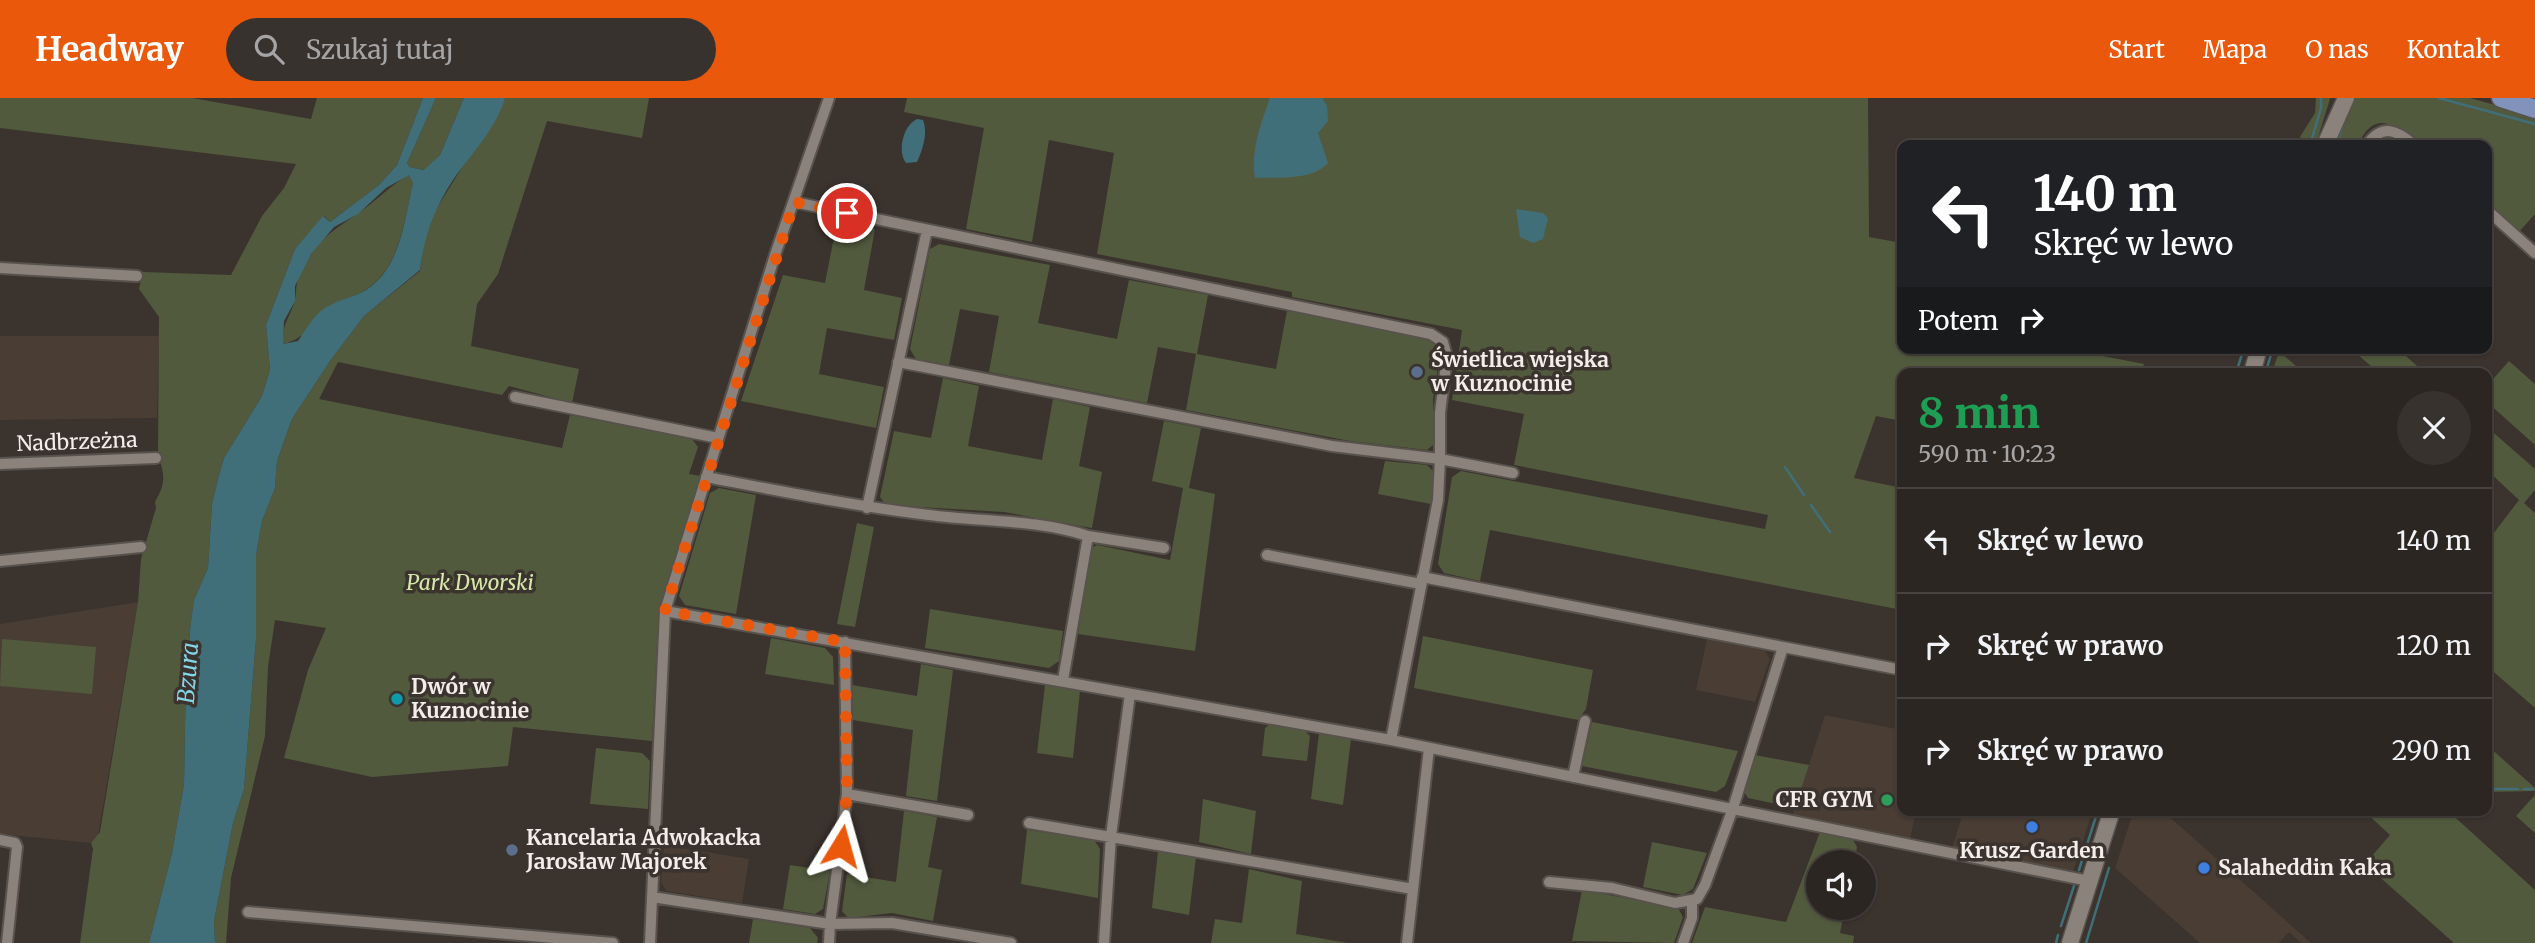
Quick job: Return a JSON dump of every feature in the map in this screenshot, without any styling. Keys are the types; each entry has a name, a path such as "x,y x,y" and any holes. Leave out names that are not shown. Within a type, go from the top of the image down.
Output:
{"main road":[{"path":"2501,98 2535,109"}],"street":[{"path":"650,943 665,611 718,438 829,98"},
{"path":"2327,140 2334,98"},
{"path":"2327,140 2346,98"},
{"path":"2372,140 2379,132 2389,130 2400,133 2408,140"},
{"path":"794,202 1431,334 1443,342 1447,357 1440,413 1438,500 1391,740"},
{"path":"2492,214 2535,253"},
{"path":"867,508 927,230"},
{"path":"0,268 137,276"},
{"path":"898,362 1332,446 1440,459 1513,473"},
{"path":"515,397 718,438"},
{"name":"Nadbrzeżna","path":"0,464 156,458"},
{"path":"706,477 867,508 942,517 1009,520 1164,548"},
{"path":"1063,680 1088,536"},
{"path":"0,561 141,547"},
{"path":"1267,555 1897,669"},
{"path":"665,611 1391,740 2089,881"},
{"path":"828,943 847,794 845,642"},
{"path":"1549,882 1612,888 1675,903 1697,899 1705,885 1733,808 1783,647"},
{"path":"1104,943 1111,836 1130,694"},
{"path":"1573,777 1585,721"},
{"path":"1407,943 1429,748"},
{"path":"847,794 968,815"},
{"path":"2070,943 2110,816"},
{"path":"1029,823 1413,889"},
{"path":"7,943 15,844 20,839 27,840"},
{"path":"0,840 15,844"},
{"path":"652,897 830,924 892,923 1011,943"},
{"path":"1683,943 1692,918 1692,901"},
{"path":"248,912 613,943"}],"shaded area":[{"path":"0,336 159,336 157,418 0,420"},
{"path":"138,602 98,836 91,843 0,834 0,624"},
{"path":"1707,639 1765,651 1770,659 1755,702 1696,690"},
{"path":"1825,715 1897,729 1897,816 1915,816 1910,840 1792,817"},
{"path":"1962,816 2091,816 2073,871 1952,848"},
{"path":"2132,816 2169,816 2311,943 2301,943 2289,932 2279,943 2200,943 2115,868"},
{"path":"664,845 749,859 742,903 666,891 661,882"}],"green space":[{"path":"0,98 192,98 311,119 317,98 423,98 397,165 379,185 330,222 324,216 295,249 266,325 270,370 262,396 224,458 212,504 208,568 194,600 191,621 186,675 184,784 172,853 149,943 80,943 93,849 91,843 100,832 138,602 141,559 163,479 158,455 159,317 139,289 143,272 231,275 262,216 284,188 296,164 0,128"},
{"path":"436,98 464,98 440,155 425,170 408,167 407,163"},
{"name":"Park Dworski","path":"505,98 649,98 642,138 547,121 498,274 477,304 471,346 579,369 572,403 509,386 502,395 338,362 319,399 562,448 570,415 692,439 698,447 689,474 700,476 662,605 659,605 652,741 513,727 508,766 372,777 284,758 308,670 326,628 275,620 268,667 265,736 231,878 226,943 215,943 214,921 233,823 244,789 256,639 256,555 262,521 275,488 277,461 292,419 330,361 364,316 420,271 424,239 435,211"},
{"path":"907,98 1868,98 1869,237 1897,242 1897,354 2092,354 2144,364 2143,368 1897,368 1897,420 1876,416 1854,478 1897,487 1897,609 1490,530 1480,581 1444,573 1438,564 1452,477 1461,471 1765,529 1768,515 1514,465 1524,414 1452,400 1462,330 1292,297 1292,292 1097,254 1114,153 1049,140 1032,242 966,229 984,128 904,112"},
{"path":"2316,98 2330,98 2317,140 2302,140 2300,137 2315,113"},
{"path":"2351,98 2470,98 2535,116 2535,214 2518,233 2492,210 2492,140 2412,140 2394,127 2379,123 2372,126 2361,140 2336,140"},
{"path":"409,174 413,183 403,227 387,268 367,289 338,303 304,334 283,344 285,326 294,303 298,280 310,255 330,233"},
{"path":"837,222 875,229 864,290 902,298 894,340 827,328 819,374 884,387 876,428 741,401 783,275 825,283"},
{"path":"939,244 1050,265 1038,323 1117,339 1129,280 1208,295 1197,354 1276,369 1287,311 1435,340 1441,348 1433,399 1434,444 1427,450 1350,441 1186,410 1196,354 1158,347 1147,403 989,372 999,316 960,309 949,365 916,359 910,349 930,249"},
{"path":"2278,354 2282,354 2298,368 2274,368"},
{"path":"2357,354 2404,354 2419,368 2373,368"},
{"path":"2509,361 2535,384 2535,445 2492,406 2492,380"},
{"path":"943,378 979,386 968,446 1042,460 1053,399 1090,407 1079,466 1102,472 1092,528 1004,512 886,505 880,497 894,431 931,438"},
{"path":"1164,421 1201,428 1189,488 1215,494 1195,651 1078,634 1091,548 1097,545 1170,560 1183,488 1152,481"},
{"path":"2492,431 2535,469 2535,490 2524,503 2535,513 2535,708 2492,670 2492,535 2519,500 2492,475"},
{"path":"1385,461 1427,465 1436,474 1431,504 1378,494"},
{"path":"719,488 756,495 736,614 685,605 679,596 710,493"},
{"path":"857,523 874,527 855,627 837,624"},
{"path":"930,609 1063,631 1059,661 1049,668 925,648"},
{"path":"1423,636 1593,670 1586,709 1578,720 1414,688"},
{"path":"771,638 825,648 833,657 834,685 765,674"},
{"path":"2,639 96,647 92,694 0,686"},
{"path":"921,664 953,670 937,801 906,796 913,730 853,720 852,685 917,696"},
{"path":"1045,685 1080,691 1073,758 1037,753"},
{"path":"1592,722 1738,751 1725,786 1716,792 1582,766"},
{"path":"1270,724 1305,731 1310,736 1307,761 1262,756 1265,728"},
{"path":"1319,733 1351,739 1343,805 1311,799"},
{"path":"596,748 642,753 650,761 648,809 590,804"},
{"path":"2492,749 2535,788 2535,791 2492,792"},
{"path":"1755,755 1809,765 1795,808 1748,798 1743,790"},
{"path":"2535,795 2535,833 2516,816"},
{"path":"1203,799 1256,811 1251,854 1199,842"},
{"path":"904,811 937,817 928,867 942,870 933,921 892,913 848,918 842,911 847,874 896,882"},
{"path":"2369,816 2454,816 2535,890 2535,943 2454,943 2365,864 2390,835"},
{"path":"1027,830 1094,840 1100,849 1098,898 1021,884"},
{"path":"1820,832 1852,838 1857,847 1856,850 1813,850"},
{"path":"1652,842 1707,853 1693,889 1683,895 1643,887"},
{"path":"1158,851 1196,857 1189,915 1152,908"},
{"path":"790,865 830,871 823,909 815,914 783,909"},
{"path":"1249,869 1302,881 1296,934 1348,943 1211,943 1215,919 1242,923"},
{"path":"1806,869 1806,920 1843,920 1840,933 1854,936 1853,943 1692,943 1705,907 1786,922"},
{"path":"1582,890 1678,908 1683,917 1674,943 1572,941"},
{"path":"753,919 810,928 818,938 817,943 749,943"}],"water":[{"name":"Bzura","path":"423,98 436,98 407,163 409,167 424,170 440,155 464,98 505,98 489,131 440,202 427,234 420,270 364,316 292,419 277,461 275,488 262,521 256,555 256,639 244,789 233,823 214,921 215,943 149,943 172,853 184,784 186,675 191,621 194,600 208,568 212,504 224,458 262,396 270,370 266,325 295,249 323,216 330,222 379,185 397,165","holes":["409,175 413,183 399,242 387,269 366,290 321,311 298,341 283,344 284,321 295,301 295,286 311,254 334,227 358,214 386,188"]},
{"path":"1270,98 1322,98 1327,106 1328,121 1318,133 1328,163 1321,169 1294,177 1255,178 1255,148"},
{"path":"917,119 923,120 923,146 917,162 906,163 902,152 903,139 908,127"},
{"path":"1516,209 1543,213 1548,218 1543,239 1533,243 1520,237"}],"waterway":[{"path":"2311,140 2321,108 2321,98"},
{"path":"2439,98 2535,124"},
{"path":"2338,140 2344,122"},
{"path":"2238,368 2242,354"},
{"path":"2267,368 2271,354"},
{"path":"1785,467 1804,495"},
{"path":"1811,505 1830,532"},
{"path":"2492,789 2518,789"},
{"path":"2524,789 2532,789"},
{"path":"2079,870 2096,816"},
{"path":"2086,943 2109,868"},
{"path":"2061,926 2074,886"},
{"path":"2056,943 2058,935"}],"place":[{"name":"Świetlica wiejska w Kuznocinie","path":"1417,372"},
{"name":"Dwór w Kuznocinie","path":"397,699"},
{"name":"CFR GYM","path":"1887,800"},
{"name":"Krusz-Garden","path":"2032,827"},
{"name":"Kancelaria Adwokacka Jarosław Majorek","path":"512,850"},
{"name":"Salaheddin Kaka","path":"2204,868"}],"route":[{"path":"841,846 847,794 843,687 845,642 665,611 775,255 794,202 847,213"}]}
